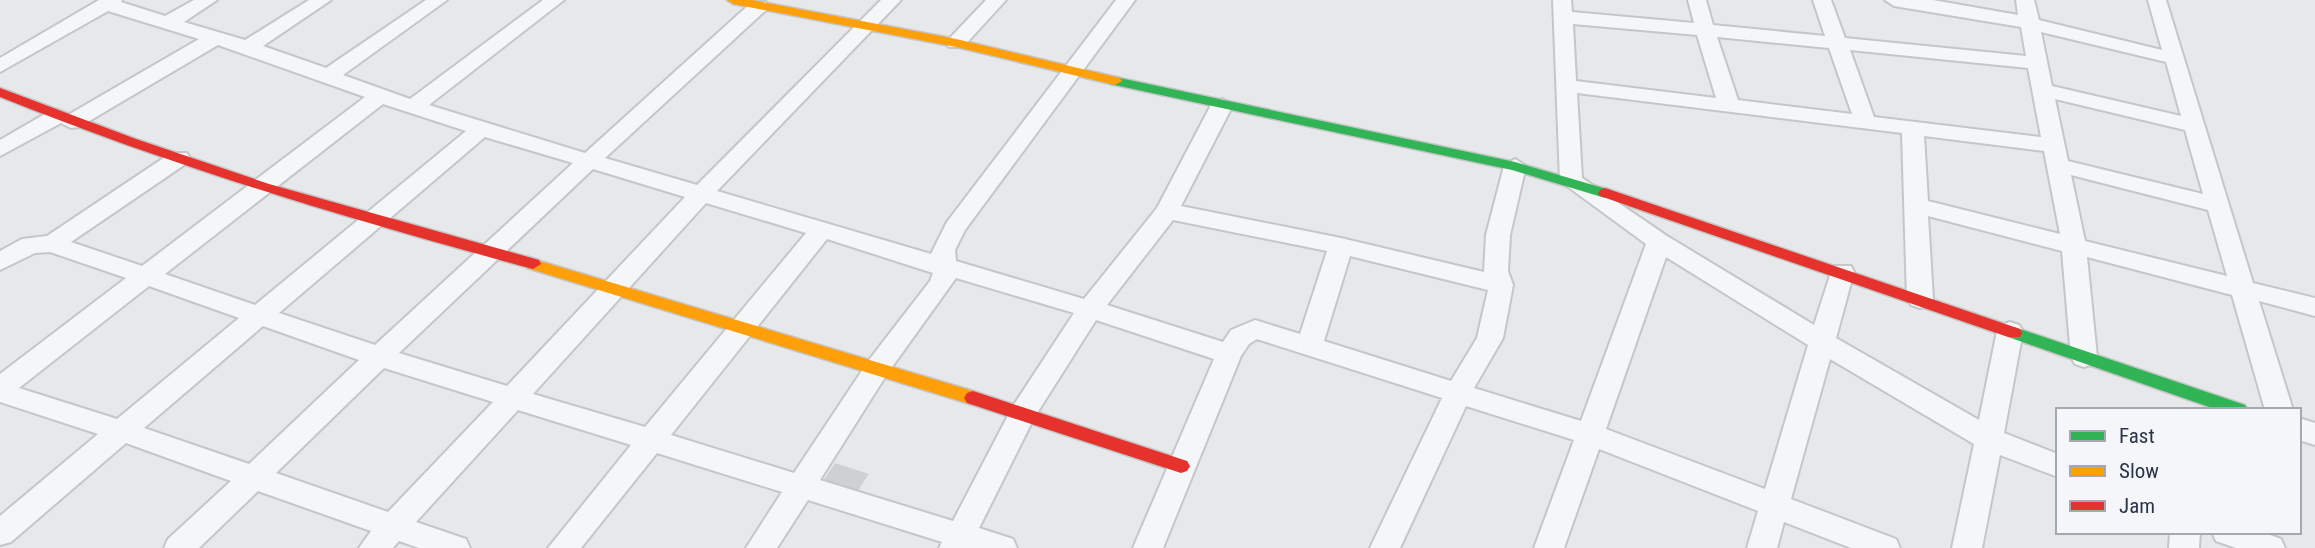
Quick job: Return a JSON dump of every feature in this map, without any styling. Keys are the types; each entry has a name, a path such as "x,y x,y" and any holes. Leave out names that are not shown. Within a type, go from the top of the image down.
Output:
{"street":[{"path":"169,22 208,0"},
{"path":"248,47 322,0"},
{"path":"327,77 438,0"},
{"path":"412,108 555,0"},
{"path":"374,548 614,287 892,0"},
{"path":"956,43 997,0"},
{"path":"761,548 878,367 941,284 943,250 955,227 1126,0"},
{"path":"1696,0 1728,105"},
{"path":"1822,0 1865,121"},
{"path":"1895,0 1955,7 2176,59"},
{"path":"2025,0 2074,247 2084,357"},
{"path":"2157,0 2278,408"},
{"path":"0,66 109,2 248,47 412,108 1090,309 1229,354"},
{"path":"179,548 487,254 590,162 743,2 956,43 1071,72 1515,166 1571,181 2084,357 2190,402 2227,408"},
{"path":"1571,181 1563,8 1705,30 2038,62"},
{"path":"0,149 64,119 217,37"},
{"path":"1568,86 1913,126 2055,155 2217,205"},
{"path":"2043,90 2195,126"},
{"path":"0,92 64,119 261,187 370,221 614,287 878,367 1181,466"},
{"path":"0,390 380,96"},
{"path":"958,542 1023,413 1090,309 1167,211 1222,105"},
{"path":"1913,126 1920,299"},
{"path":"0,533 481,129"},
{"path":"51,244 179,158"},
{"path":"1385,548 1459,391 1490,338 1501,285 1496,256 1515,166"},
{"path":"1571,181 1659,242 1822,342 1987,438 2056,465"},
{"path":"1917,206 2315,307"},
{"path":"1167,211 1342,246 1501,285"},
{"path":"563,548 821,231"},
{"path":"1549,548 1659,242"},
{"path":"0,262 30,245 51,244 380,357 800,487 958,542 1002,548"},
{"path":"1310,344 1342,246"},
{"path":"1762,548 1842,272"},
{"path":"1148,548 1229,354 1240,337 1255,329 1310,344 1589,434 1885,548"},
{"path":"1967,548 2010,331"},
{"path":"0,390 454,548"},
{"path":"2232,534 2270,548"}],"building":[{"path":"835,463 869,474 855,495 821,484"}],"traffic: fast":[{"path":"1115,81 1515,166 1605,193"},
{"path":"2014,333 2233,408"}],"traffic: slow":[{"path":"733,0 956,43 1115,81"},
{"path":"533,264 973,398"}],"traffic: jam":[{"path":"0,92 131,142 264,187 533,264"},
{"path":"1605,193 2014,333"},
{"path":"973,398 1181,466"}]}
